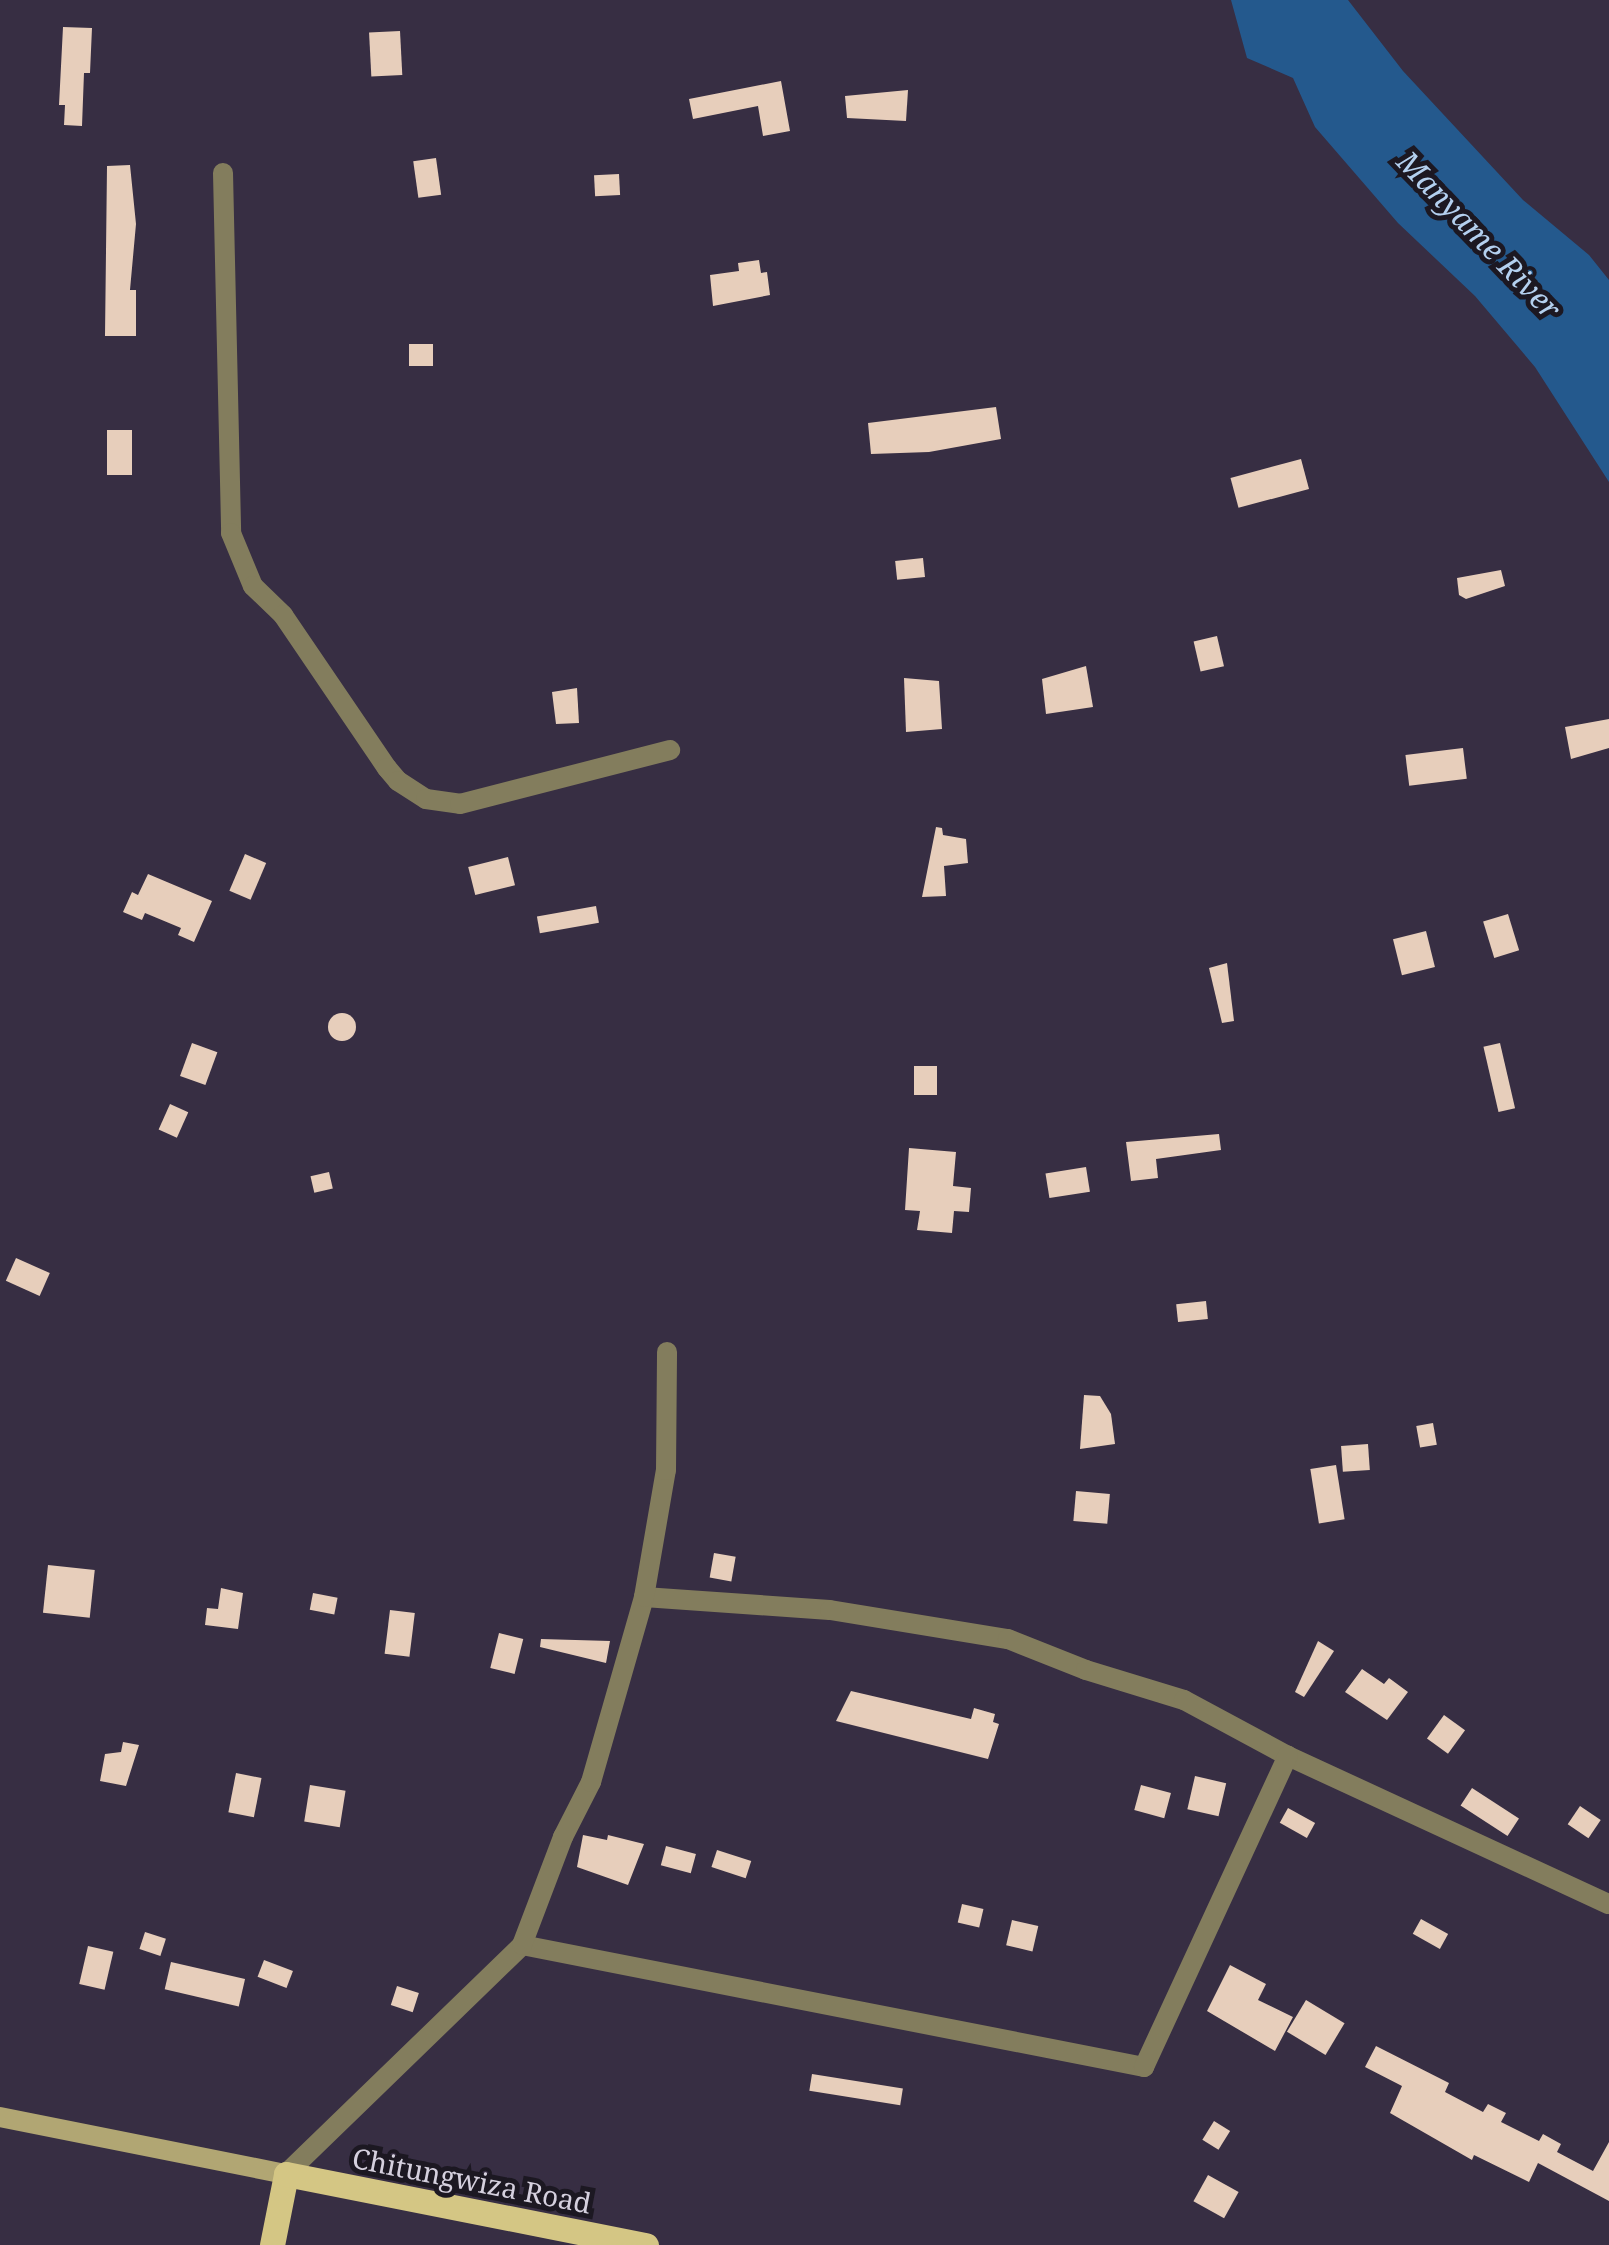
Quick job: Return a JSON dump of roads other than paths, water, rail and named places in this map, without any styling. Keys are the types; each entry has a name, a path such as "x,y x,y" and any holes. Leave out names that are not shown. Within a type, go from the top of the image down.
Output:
{"main road":[{"path":"0,2116 286,2174 272,2245"},
{"name":"Chitungwiza Road","path":"286,2174 646,2245"},
{"path":"561,2245 608,2237"}],"street":[{"path":"223,173 231,533 252,586 283,615 387,768 426,799 460,804 670,750"},
{"path":"286,2174 522,1945 564,1837 591,1782 644,1597 666,1470 667,1352"},
{"path":"644,1597 830,1610 1008,1639 1086,1670 1184,1700 1288,1756 1609,1904"},
{"path":"522,1945 1144,2067 1288,1756"}],"water":[{"name":"Manyame River","path":"1231,0 1348,0 1403,71 1523,200 1589,255 1609,280 1609,482 1535,367 1475,296 1398,223 1315,127 1293,78 1247,58"}]}
